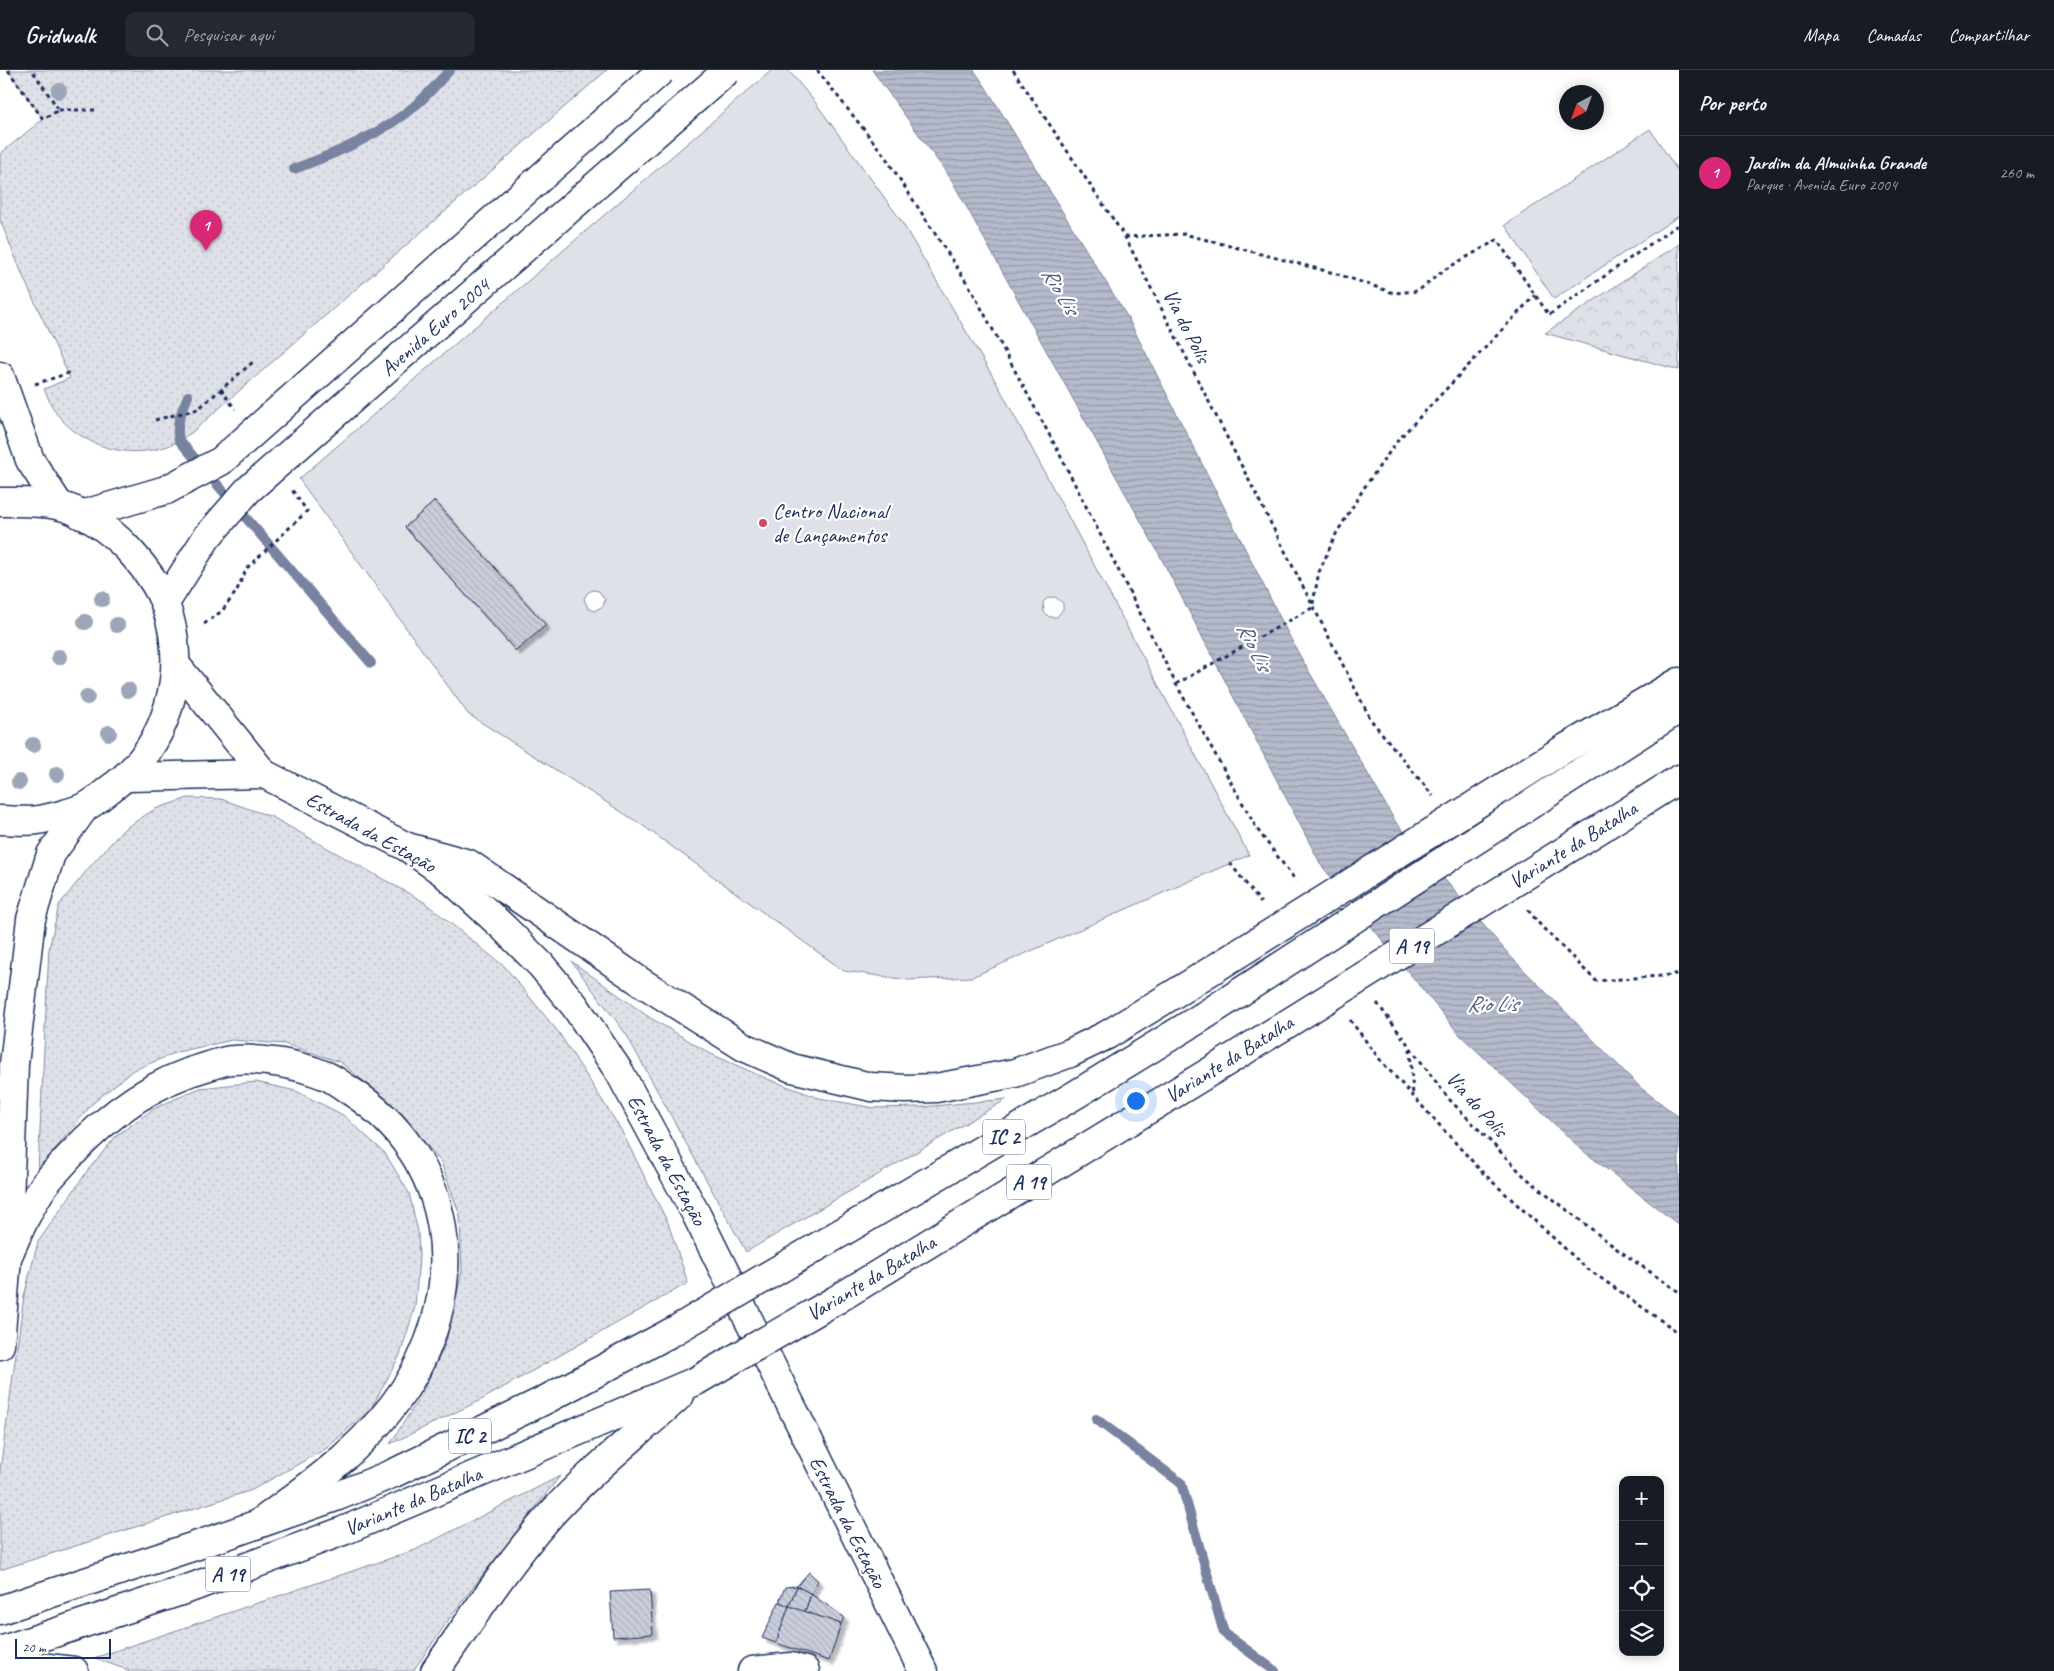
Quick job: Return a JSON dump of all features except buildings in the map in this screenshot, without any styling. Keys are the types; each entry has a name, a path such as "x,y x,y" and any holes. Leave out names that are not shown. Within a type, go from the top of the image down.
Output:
{"main road":[{"name":"Avenida Euro 2004","path":"70,510 166,490 221,462 662,70"},
{"name":"Avenida Euro 2004","path":"165,603 207,537 248,490 728,70"},
{"path":"0,376 30,460 70,510"},
{"path":"0,502 33,502 70,510 115,536 144,566 165,603 173,633 176,665 170,706 153,745 127,777 86,807 51,854 31,919 14,1064 7,1258 0,1345"},
{"name":"Estrada da Estação","path":"176,665 264,774 407,847 443,872 504,928 540,965 575,1006 620,1074 696,1214 923,1671"},
{"path":"407,847 469,864 641,982 744,1047 792,1068 871,1087 936,1088 1015,1073 1070,1053 1107,1035 1564,749 1679,682"},
{"name":"A 19","path":"1202,1017 1679,709"},
{"name":"Estrada da Estação","path":"127,777 264,774"},
{"name":"Variante da Batalha","path":"0,1651 193,1587 334,1534 696,1381 836,1300 1221,1065 1679,779"},
{"path":"0,820 37,821 86,807"},
{"name":"IC 2","path":"0,1610 71,1588 338,1496 394,1473 544,1400 672,1332 1075,1095 1202,1017"},
{"path":"7,1258 27,1214 46,1183 88,1136 140,1095 184,1072 232,1060 282,1062 325,1075 369,1103 403,1137 428,1177 442,1219 445,1260 440,1302 427,1349 404,1391 368,1435 334,1466 260,1522"},
{"path":"435,1671 516,1558 548,1519 604,1464 696,1381"},
{"path":"0,1667 40,1667 74,1671"},
{"path":"752,1671 791,1667 805,1671"}],"path":[{"path":"8,70 43,119 59,110 95,110"},
{"path":"32,70 59,110"},
{"path":"817,70 884,155 971,289 1057,449 1176,684 1257,830 1302,889"},
{"name":"Via do Polis","path":"1013,70 1125,237 1312,608"},
{"path":"1125,237 1184,234 1334,273 1394,293 1418,291 1444,270 1497,240 1549,315 1679,224"},
{"path":"1176,684 1312,608 1319,572 1336,534 1364,488 1398,440 1535,295"},
{"path":"155,420 198,409 253,362"},
{"path":"32,385 72,372"},
{"path":"204,624 222,611 236,592 246,568 307,511"},
{"path":"1230,863 1266,910"},
{"path":"1596,980 1673,975 1679,972"},
{"name":"Via do Polis","path":"1375,1001 1448,1098 1525,1177 1617,1249 1679,1292"},
{"path":"1345,1013 1381,1061 1483,1173 1584,1267 1679,1333"},
{"path":"1410,1048 1413,1096"}],"green space":[{"path":"8,70 607,70 191,433 168,446 137,452 107,448 79,434 56,413 44,389 70,378 25,281 0,220 0,154 43,119"},
{"name":"Centro Nacional de Lançamentos","path":"772,70 788,70 815,102 900,219 1000,389 1249,855 972,977 908,980 844,971 642,825 468,714 299,479","holes":["435,501 545,625 516,651 405,527","593,590 599,591 605,600 603,606 594,611 588,608 584,599 587,593","1055,597 1063,603 1063,609 1057,617 1049,617 1044,612 1043,602 1048,598"]},
{"path":"1650,129 1679,173 1679,216 1554,299 1505,225"},
{"path":"1679,244 1679,370 1545,333"},
{"path":"188,798 221,799 272,817 424,902 505,967 559,1033 620,1128 668,1223 688,1283 481,1400 390,1444 420,1397 445,1345 462,1272 460,1216 441,1162 394,1106 340,1062 285,1044 232,1040 177,1052 132,1071 93,1103 38,1170 49,949 59,905 92,864 124,829 155,809"},
{"path":"571,961 649,1017 711,1054 770,1080 819,1098 874,1108 922,1107 1007,1099 746,1252 626,1034"},
{"path":"256,1082 296,1091 343,1115 385,1153 409,1193 418,1232 419,1257 415,1307 400,1355 371,1409 327,1448 252,1490 0,1570 0,1470 24,1296 38,1242 88,1170 116,1136 155,1108 200,1088"},
{"path":"560,1476 457,1608 413,1671 130,1671 94,1658 415,1550"}],"water":[{"name":"Rio Lis","path":"872,70 974,70 1128,318 1295,647 1395,821 1510,956 1641,1088 1679,1117 1679,1225 1582,1150 1459,1034 1321,865 1159,554 951,179"}],"waterway":[{"path":"294,169 343,149 389,125 421,100 450,70"},
{"path":"188,396 181,412 178,428 179,440 371,663"},
{"path":"1096,1419 1181,1483 1224,1633 1275,1671"}],"place":[{"name":"Jardim da Almuinha Grande","path":"206,251"},
{"name":"Centro Nacional de Lançamentos","path":"763,523"}]}
